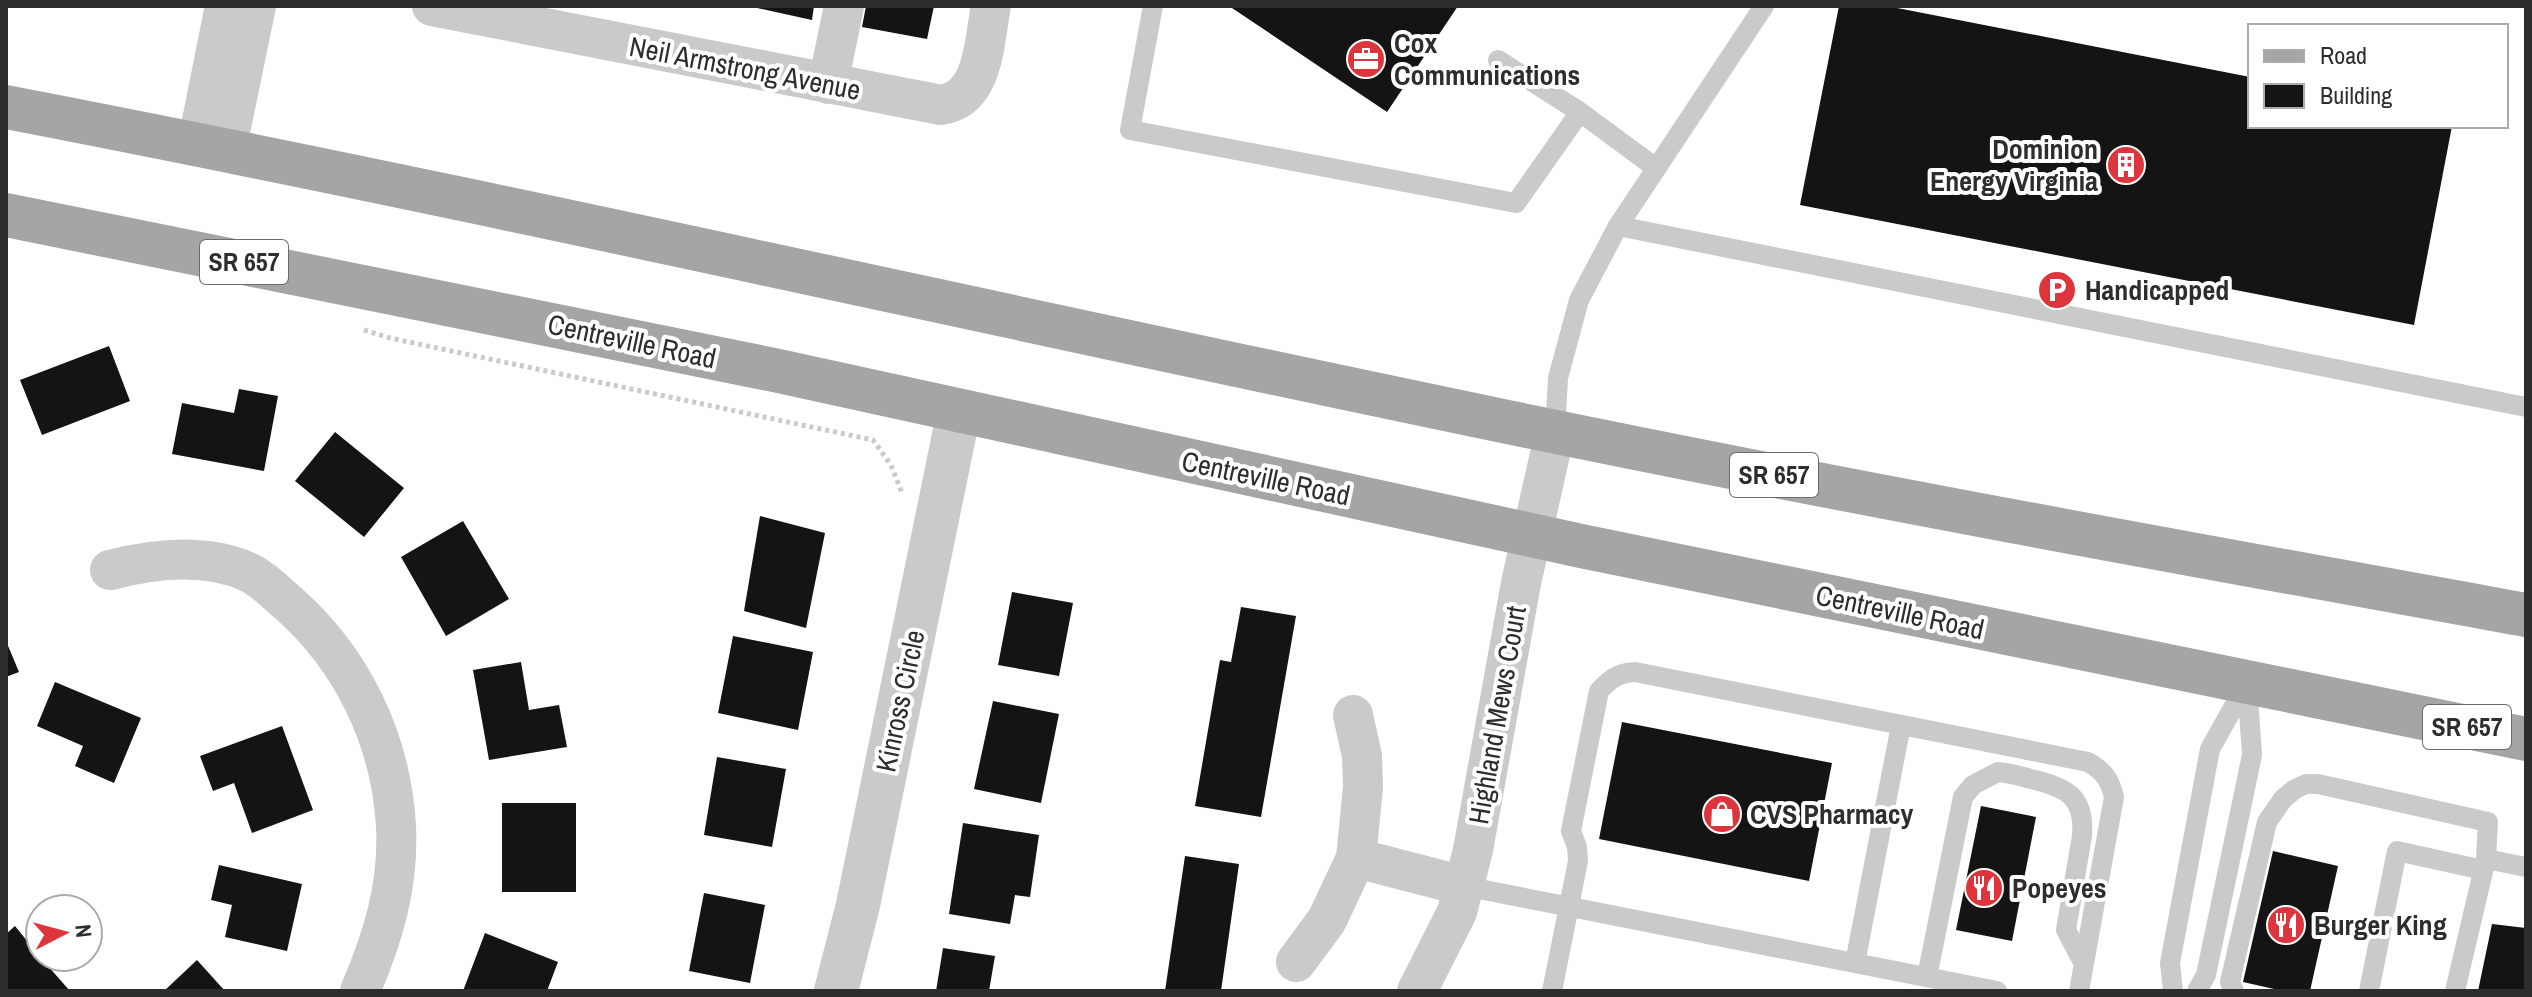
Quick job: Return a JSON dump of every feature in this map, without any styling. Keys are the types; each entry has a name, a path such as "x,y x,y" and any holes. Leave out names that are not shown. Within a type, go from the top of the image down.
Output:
{"main road":[{"name":"SR 657","path":"6,107 601,228 1555,432 2027,525 2526,615"},
{"name":"Centreville Road","path":"6,215 728,361 1531,535 2526,739"}],"street":[{"path":"211,148 225,6"},
{"path":"211,148 256,6"},
{"name":"Neil Armstrong Avenue","path":"432,6 941,105 956,101 969,90 978,72 991,6"},
{"path":"828,84 844,6"},
{"name":"Kinross Circle","path":"836,991 858,905 959,411"},
{"name":"Highland Mews Court","path":"1417,991 1457,912 1473,850 1531,535 1555,432"},
{"path":"110,570 169,560 215,562 247,572 263,581 308,621 346,668 366,705 381,744 391,784 396,827 390,911 377,953 360,991"},
{"path":"1296,962 1327,920 1356,858 1363,787 1362,756 1353,715"},
{"path":"1356,858 1464,886"}],"lane":[{"path":"1153,6 1130,130 1516,203 1580,112"},
{"path":"1555,432 1558,378 1579,300 1618,226 1764,6"},
{"path":"1498,60 1580,112 1656,168"},
{"path":"1618,226 2526,407"},
{"path":"1552,991 1578,861 1571,831 1599,691 1620,673 1635,672 2088,762 2101,769 2111,783 2114,797 2079,991"},
{"path":"2173,991 2170,963 2210,749 2247,683"},
{"path":"2197,991 2206,975 2252,755 2247,683"},
{"path":"1855,963 1901,725"},
{"path":"1927,977 1963,797 1973,785 1998,772 2063,787 2079,811 2083,821 2082,836 2066,930 2084,964"},
{"path":"2234,991 2230,982 2267,822 2283,799 2306,784 2318,784 2488,822 2484,865 2455,991"},
{"path":"2369,991 2397,851 2484,865 2526,867"},
{"path":"1464,886 1927,977 1959,987 1997,991"}],"building":[{"path":"748,6 814,6 812,20"},
{"path":"866,6 934,6 927,39 862,27"},
{"name":"Cox Communications","path":"1229,6 1458,6 1387,112"},
{"name":"Dominion Energy Virginia","path":"1839,6 1887,6 2248,77 2248,128 2452,128 2414,325 1800,205"},
{"path":"109,346 130,401 42,435 20,380"},
{"path":"239,389 278,396 264,471 172,454 182,403 234,413"},
{"path":"335,432 404,488 364,537 295,481"},
{"path":"760,516 825,533 806,628 744,611"},
{"path":"463,521 509,599 446,636 401,557"},
{"path":"1012,592 1073,603 1059,676 998,665"},
{"path":"1241,607 1296,616 1261,817 1195,806 1220,660 1231,662"},
{"path":"733,636 813,652 798,730 718,713"},
{"path":"6,641 19,672 6,677"},
{"path":"521,662 529,710 559,705 567,747 489,760 473,670"},
{"path":"55,682 141,718 114,783 75,766 83,746 37,726"},
{"path":"993,701 1059,714 1041,803 974,789"},
{"path":"1622,722 1832,763 1809,881 1599,839"},
{"path":"282,726 313,810 252,833 234,783 213,791 200,756"},
{"path":"717,757 786,769 772,847 704,835"},
{"path":"502,803 576,803 576,892 502,892"},
{"path":"1981,806 2036,817 2012,941 1956,930"},
{"path":"963,823 1039,835 1030,897 1015,895 1010,924 949,914"},
{"path":"2273,851 2338,866 2310,991 2283,991 2243,982"},
{"path":"1185,856 1239,864 1221,991 1165,991"},
{"path":"219,865 302,884 287,951 225,937 232,905 211,900"},
{"path":"704,893 765,905 750,983 689,971"},
{"path":"2492,924 2526,928 2526,991 2478,991"},
{"path":"15,926 24,937 24,973 54,973 70,991 6,991 6,934"},
{"path":"485,933 558,962 547,991 463,991"},
{"path":"943,948 995,956 989,991 936,991"},
{"path":"197,960 225,991 164,991"}],"place":[{"name":"Cox Communications","path":"1366,59"},
{"name":"Dominion Energy Virginia","path":"2126,165"},
{"name":"Handicapped","path":"2057,290"},
{"name":"CVS Pharmacy","path":"1722,814"},
{"name":"Popeyes","path":"1984,888"},
{"name":"Burger King","path":"2286,925"}]}
